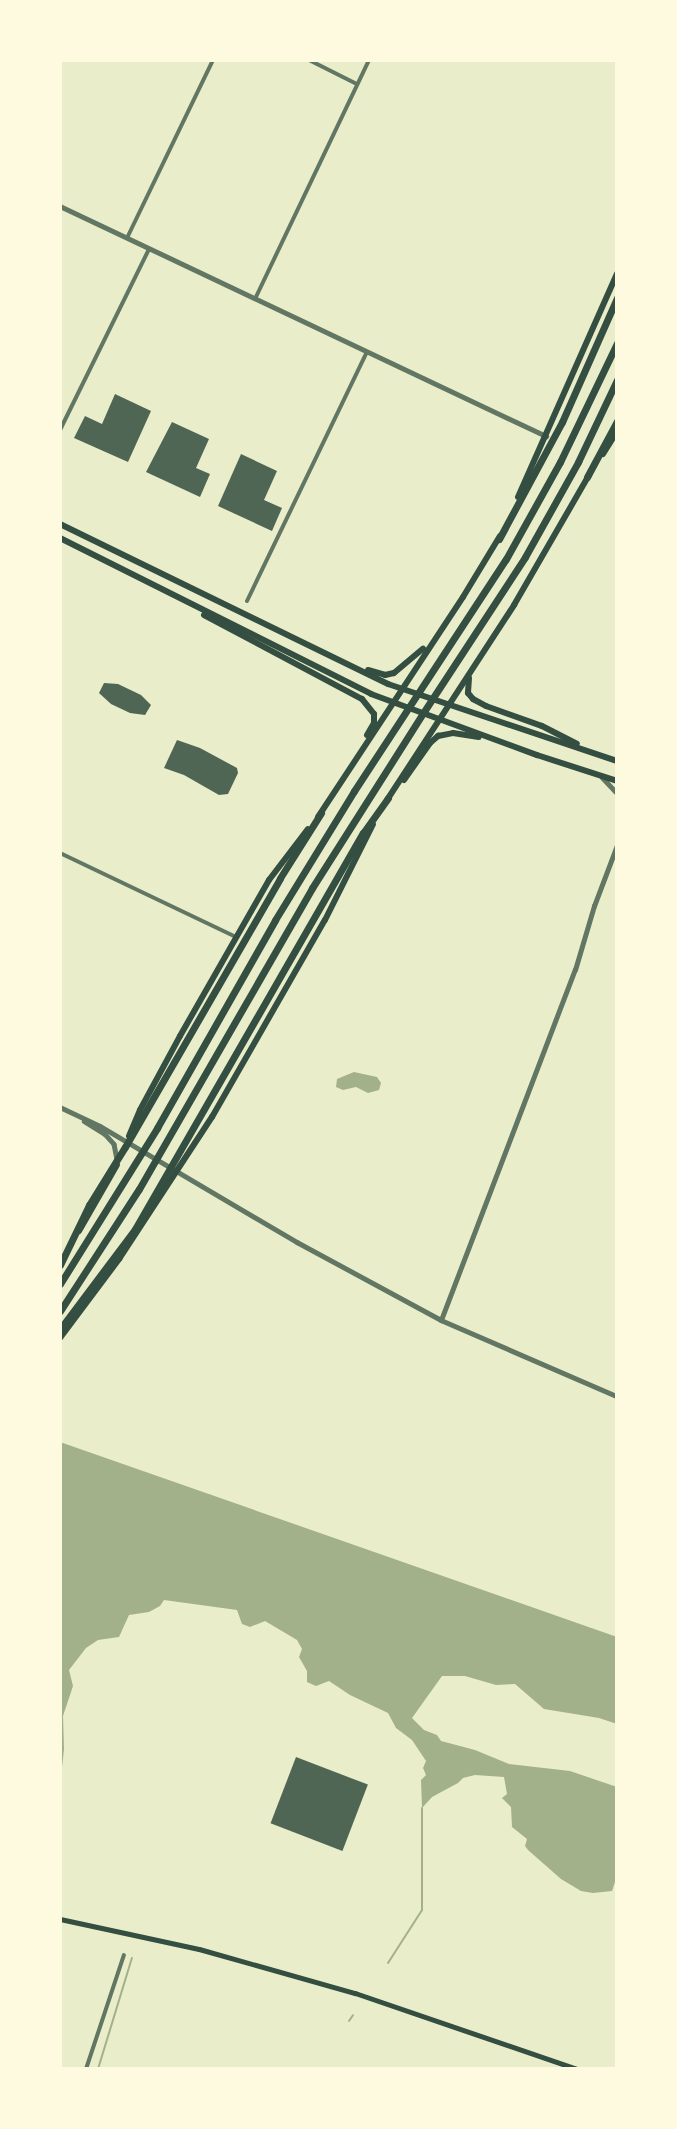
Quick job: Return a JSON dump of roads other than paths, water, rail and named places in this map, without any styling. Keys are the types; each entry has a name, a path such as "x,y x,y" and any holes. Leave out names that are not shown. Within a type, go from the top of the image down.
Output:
{"highway":[{"path":"499,538 562,422 617,298"},
{"path":"60,1284 157,1128 275,920 354,791 506,560 560,462 617,343"},
{"path":"60,1311 139,1189 312,888 525,557 578,462 617,380"},
{"path":"587,477 617,421"},
{"path":"60,1329 135,1229 363,833 388,798"},
{"path":"60,1264 89,1205 125,1147 260,912 321,813"}],"main road":[{"path":"60,1264 116,1168 140,1110 269,880 321,813 452,614 499,538 617,274"},
{"path":"60,1338 119,1258 212,1117 325,920 357,852 388,798 546,553 587,477 617,432"},
{"path":"60,524 388,684 617,761"},
{"path":"60,538 393,703 537,755"},
{"path":"160,588 237,634 368,704 374,714 374,723 341,775 333,795"},
{"path":"308,644 375,673 394,673 420,653 452,614"},
{"path":"470,672 467,686 473,699 542,726 594,753"},
{"path":"388,798 430,743 444,733 472,735 617,781"},
{"path":"60,1919 199,1949 355,1993 577,2069"}],"street":[{"path":"127,238 213,60"},
{"path":"309,60 357,84"},
{"path":"255,299 369,60"},
{"path":"60,206 546,436"},
{"path":"60,430 149,249"},
{"path":"247,601 367,352"},
{"path":"600,776 617,794"},
{"path":"441,1320 575,970 594,906 617,845"},
{"path":"60,853 236,937"},
{"path":"60,1108 126,1142 326,1259 441,1320 617,1396"},
{"path":"60,1108 105,1134 114,1144 117,1154 116,1168"},
{"path":"86,2069 124,1955"}],"waterway":[{"path":"388,1963 422,1910 422,1808"},
{"path":"98,2069 132,1958"},
{"path":"349,2021 353,2015"}]}
